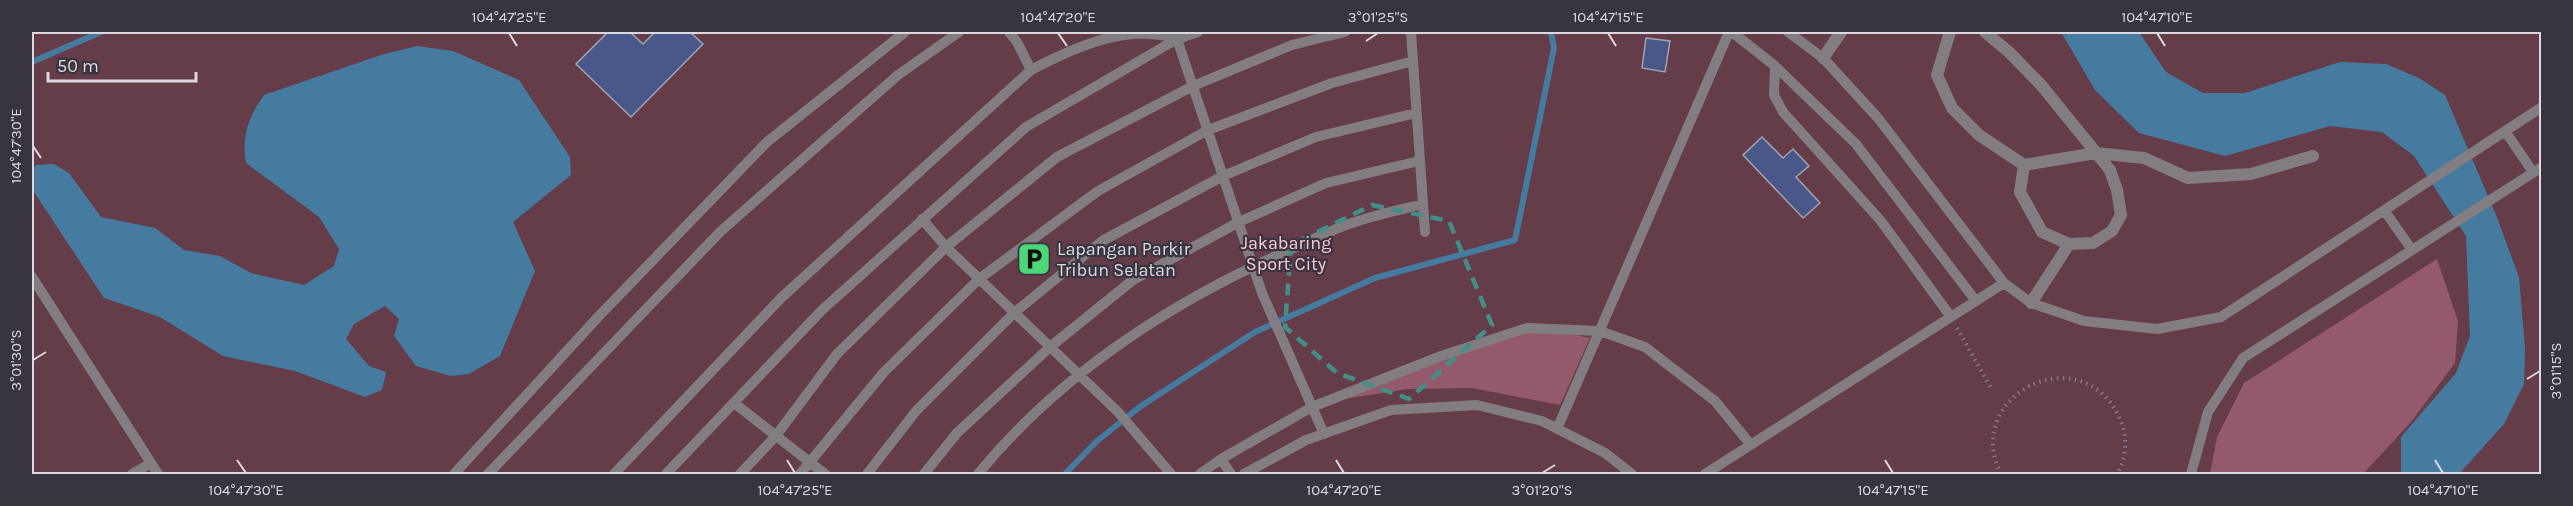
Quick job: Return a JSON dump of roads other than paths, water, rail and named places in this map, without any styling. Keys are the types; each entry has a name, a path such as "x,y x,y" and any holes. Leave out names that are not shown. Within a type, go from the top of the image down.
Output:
{"street":[{"path":"1823,58 1840,32"},
{"path":"1950,32 1937,75 1952,108 1979,135 2024,165 2096,153 2144,158 2188,178 2251,174 2313,156"},
{"path":"1985,32 2042,86 2109,170 2117,190 2121,215 2112,231 2093,243 2069,243 2042,232 2020,192 2024,165"},
{"path":"2031,303 2069,243"}],"lane":[{"path":"454,474 599,316 767,142 905,32"},
{"path":"488,474 720,232 898,75 959,32"},
{"path":"1009,32 1017,42 1031,70"},
{"path":"666,474 822,310 1026,127 1177,39 1198,32"},
{"path":"740,474 775,436 837,354 946,247 1057,157 1193,86 1292,45 1345,32"},
{"path":"1411,32 1425,232"},
{"path":"1557,429 1730,32 1774,66 1856,144 1976,302"},
{"path":"1788,32 1823,58 1878,118 2004,284 2031,303 2084,321 2157,329 2221,316 2541,107"},
{"path":"614,474 781,298 1031,70 1066,52 1116,36 1158,33 1177,39"},
{"path":"1177,39 1262,293 1324,434"},
{"path":"800,474 884,372 979,279 1098,191 1208,130 1332,83 1413,62"},
{"path":"1774,66 1774,95 1783,112 1881,221 1951,317"},
{"path":"867,474 916,411 1014,313 1102,242 1223,176 1316,137 1416,113"},
{"path":"2191,474 2208,412 2243,358 2533,173 2500,134"},
{"path":"924,474 957,433 1050,347 1133,280 1239,222 1326,183 1419,161"},
{"path":"978,474 996,452 1078,373 1161,316 1254,266 1350,223 1423,204"},
{"path":"2384,210 2412,250"},
{"path":"922,219 946,247 1118,412 1171,474"},
{"path":"32,277 158,474"},
{"path":"1705,474 2004,284"},
{"path":"1200,474 1221,459 1312,407 1441,356 1527,328 1600,331 1645,347 1715,401 1751,445"},
{"path":"734,403 825,474"},
{"path":"1244,474 1306,440 1391,410 1477,405 1542,421 1605,453 1632,474"},
{"path":"1221,459 1232,474"},
{"path":"132,474 151,463"}],"water":[{"path":"2061,32 2139,32 2166,72 2203,93 2245,93 2340,62 2386,64 2419,78 2445,95 2496,215 2519,277 2525,349 2524,384 2504,424 2459,474 2401,474 2401,437 2456,373 2470,336 2466,236 2414,156 2382,132 2330,126 2225,156 2139,133 2095,90"},
{"path":"417,46 453,51 519,80 570,157 571,175 513,222 535,271 500,356 469,374 451,376 416,366 394,336 399,319 385,306 354,324 346,339 369,366 386,372 382,390 365,397 295,371 223,356 160,317 104,298 32,189 32,170 36,165 54,164 69,173 101,217 155,228 184,250 220,256 251,273 304,285 334,266 339,249 319,217 246,163 246,136 254,111 264,95 381,55"}],"waterway":[{"path":"32,62 101,32"},
{"path":"1065,474 1097,441 1141,406 1255,332 1375,278 1515,240 1554,48 1551,32"}],"place":[{"name":"Lapangan Parkir Tribun Selatan","path":"1034,259"}],"park label":[{"name":"Jakabaring Sport City","path":"1286,253"}]}
